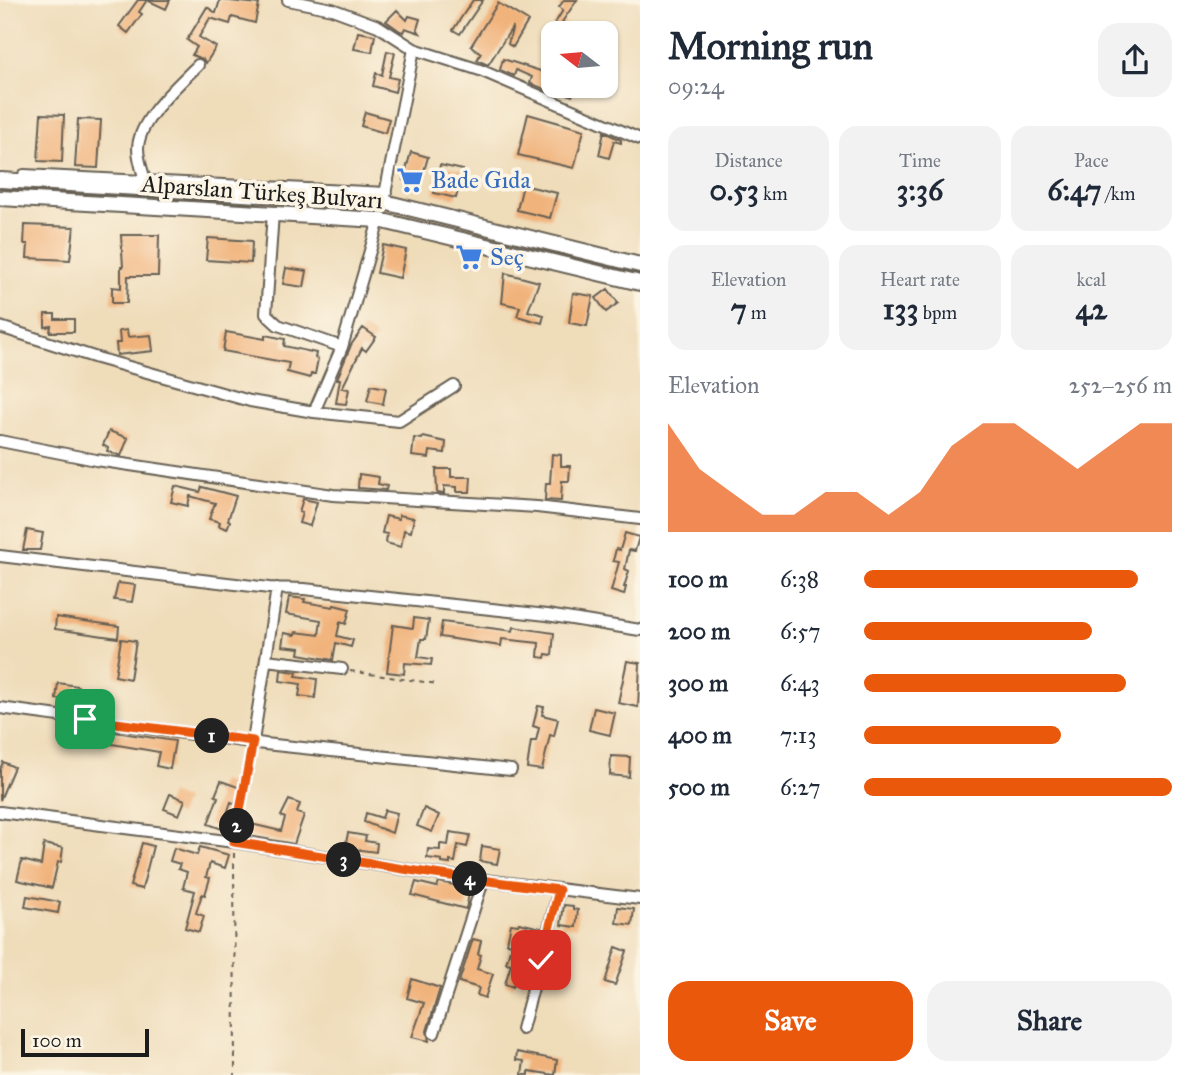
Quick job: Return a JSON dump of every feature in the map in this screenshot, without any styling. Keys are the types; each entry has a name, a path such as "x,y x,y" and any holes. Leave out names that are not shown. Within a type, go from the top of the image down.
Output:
{"main road":[{"name":"Alparslan Türkeş Bulvarı","path":"0,180 149,184 385,197 640,265"},
{"name":"Alparslan Türkeş Bulvarı","path":"0,198 379,220 640,284"}],"street":[{"path":"288,0 332,9 377,26 414,49 480,70 640,139"},
{"path":"385,197 414,49"},
{"path":"0,173 149,184 138,147 141,130 166,98 198,65"},
{"path":"273,213 266,314 278,325 342,347"},
{"path":"314,412 342,347 379,220"},
{"path":"0,327 237,398 314,412 399,421 454,386"},
{"path":"0,441 96,460 333,495 537,508 640,519"},
{"path":"0,556 277,588 547,615 640,630"},
{"path":"253,741 277,588"},
{"path":"266,660 342,670"},
{"path":"0,708 253,741 511,770"},
{"path":"0,812 234,842 482,880 640,900"},
{"path":"434,1033 482,880"},
{"path":"522,1029 559,890"}],"path":[{"path":"342,670 437,684"},
{"path":"235,1075 234,842 253,741"}],"building":[{"path":"138,0 147,0 139,12 142,14 128,33 119,26"},
{"path":"147,0 170,0 166,9"},
{"path":"220,0 259,4 255,23 232,17 230,24 210,18 199,37 216,47 206,63 192,55 197,47 187,40 207,7 216,13"},
{"path":"473,0 483,0 460,34 453,30"},
{"path":"564,0 577,0 563,21 556,21 563,10 559,7"},
{"path":"498,3 528,21 513,47 508,44 513,26 488,65 477,60 481,53 471,46"},
{"path":"397,10 407,20 409,16 420,19 417,29 420,33 405,28 403,32 400,31 386,21"},
{"path":"358,32 375,35 372,52 354,49"},
{"path":"387,51 395,53 389,77 398,79 395,92 373,86 376,73 382,75"},
{"path":"503,59 541,71 541,88 530,83 532,77 516,70 514,76 500,70"},
{"path":"365,112 389,119 385,133 361,126"},
{"path":"41,114 64,115 62,162 38,161"},
{"path":"528,114 584,130 574,168 518,155"},
{"path":"78,119 101,120 98,168 75,167"},
{"path":"604,132 621,140 621,143 614,141 609,158 599,155"},
{"path":"411,152 428,157 420,185 403,180"},
{"path":"440,165 463,170 456,198 434,193"},
{"path":"523,185 557,193 550,218 517,210"},
{"path":"25,225 74,227 70,260 27,258 28,244 24,244"},
{"path":"121,235 159,235 158,276 128,276 127,303 112,303 112,287 121,288"},
{"path":"208,238 252,241 251,263 206,260"},
{"path":"383,245 406,250 400,278 377,273"},
{"path":"286,268 307,271 304,287 283,284"},
{"path":"505,273 539,282 528,311 544,315 542,323 517,316 520,307 502,303"},
{"path":"608,289 618,303 606,312 596,298"},
{"path":"573,293 593,296 587,326 569,323"},
{"path":"45,314 55,314 55,319 74,319 74,332 50,332 51,326 45,327"},
{"path":"363,328 376,337 366,351 362,348 342,388 349,389 346,404 336,403 340,379 337,379 351,345"},
{"path":"127,330 128,337 151,335 153,351 117,355 119,331"},
{"path":"226,332 265,339 265,335 285,339 284,346 316,353 315,358 318,359 315,374 311,374 310,378 287,372 289,363 223,351"},
{"path":"371,385 386,388 383,404 367,401"},
{"path":"109,431 128,438 121,456 107,451 108,448 103,445"},
{"path":"423,437 446,442 445,453 430,451 429,458 412,456 414,438"},
{"path":"552,454 561,455 561,466 570,466 569,481 562,481 561,501 545,500 546,483 550,483"},
{"path":"436,469 451,469 451,477 471,477 470,492 457,492 457,487 444,486 444,494 437,493"},
{"path":"359,474 379,477 378,484 387,486 386,490 358,488"},
{"path":"175,486 200,492 202,487 236,496 227,529 219,526 220,522 209,519 215,503 190,496 188,506 171,502"},
{"path":"303,499 317,502 310,526 299,523"},
{"path":"399,515 414,518 411,532 404,530 401,547 386,543 387,534 382,533 386,516 399,519"},
{"path":"27,530 43,533 40,550 23,550"},
{"path":"625,533 639,537 635,551 629,550 625,569 629,571 624,595 611,591 619,562 613,561 616,549 620,550"},
{"path":"118,583 135,585 132,602 114,600"},
{"path":"289,597 350,609 346,624 340,622 337,636 353,640 351,647 336,643 333,660 299,654 300,648 282,646 284,633 319,635 321,620 286,614"},
{"path":"56,617 119,626 118,638 55,629"},
{"path":"414,618 429,620 426,639 421,639 418,657 432,659 431,665 405,663 404,674 387,672 393,625 413,628"},
{"path":"442,622 554,633 552,655 538,657 539,643 502,639 501,646 440,637"},
{"path":"121,639 136,641 130,679 115,676"},
{"path":"627,661 640,663 638,707 618,703"},
{"path":"281,670 297,672 296,676 317,679 315,698 299,696 301,684 280,681"},
{"path":"58,683 78,686 77,699 56,699"},
{"path":"538,706 544,707 542,715 558,719 554,736 550,735 542,770 527,768 531,741 536,741 539,728 533,726"},
{"path":"594,708 615,713 610,735 589,730"},
{"path":"108,731 175,741 170,769 156,766 159,752 106,743"},
{"path":"611,756 630,757 629,777 610,775"},
{"path":"3,762 14,767 0,800 0,769"},
{"path":"221,781 241,788 235,804 231,802 222,829 208,824"},
{"path":"170,794 185,800 179,815 164,809"},
{"path":"289,800 300,804 297,813 304,815 294,844 249,836 251,824 281,831 285,818 281,816"},
{"path":"424,808 439,815 432,832 417,826"},
{"path":"385,810 397,813 392,833 364,822 366,813 382,818"},
{"path":"450,832 470,835 467,847 458,845 455,862 442,863 442,860 427,858 428,849 440,850 440,844 448,845"},
{"path":"348,833 366,836 365,841 377,843 376,852 345,848"},
{"path":"142,843 153,846 142,889 130,886"},
{"path":"44,844 63,848 52,888 17,880 22,860 41,865"},
{"path":"482,846 500,849 497,864 480,861"},
{"path":"200,847 229,855 225,868 210,863 206,877 210,878 196,913 204,916 199,932 185,928 195,891 183,888 187,872 178,869 180,864 170,861 174,848 197,855"},
{"path":"416,882 437,887 439,882 470,888 466,909 412,895"},
{"path":"27,896 60,902 58,913 25,907"},
{"path":"564,905 578,910 576,927 561,925"},
{"path":"618,907 634,909 632,925 616,923"},
{"path":"511,924 541,928 537,941 515,936 513,944 507,943"},
{"path":"473,939 481,941 477,969 493,974 485,998 477,995 479,988 459,982"},
{"path":"616,947 627,951 615,985 605,982"},
{"path":"510,950 523,954 521,962 531,965 527,978 517,975 513,987 505,984 511,964 506,963"},
{"path":"412,979 440,988 427,1031 429,1041 412,1037 424,1003 407,998"},
{"path":"517,1052 557,1060 555,1075 529,1071 529,1075 522,1075 524,1061 516,1060"}],"place":[{"name":"Bade Gıda","path":"410,180"},
{"name":"Seç","path":"469,257"}],"route":[{"path":"85,719 253,741 234,842 435,874 559,890 541,960"}]}
